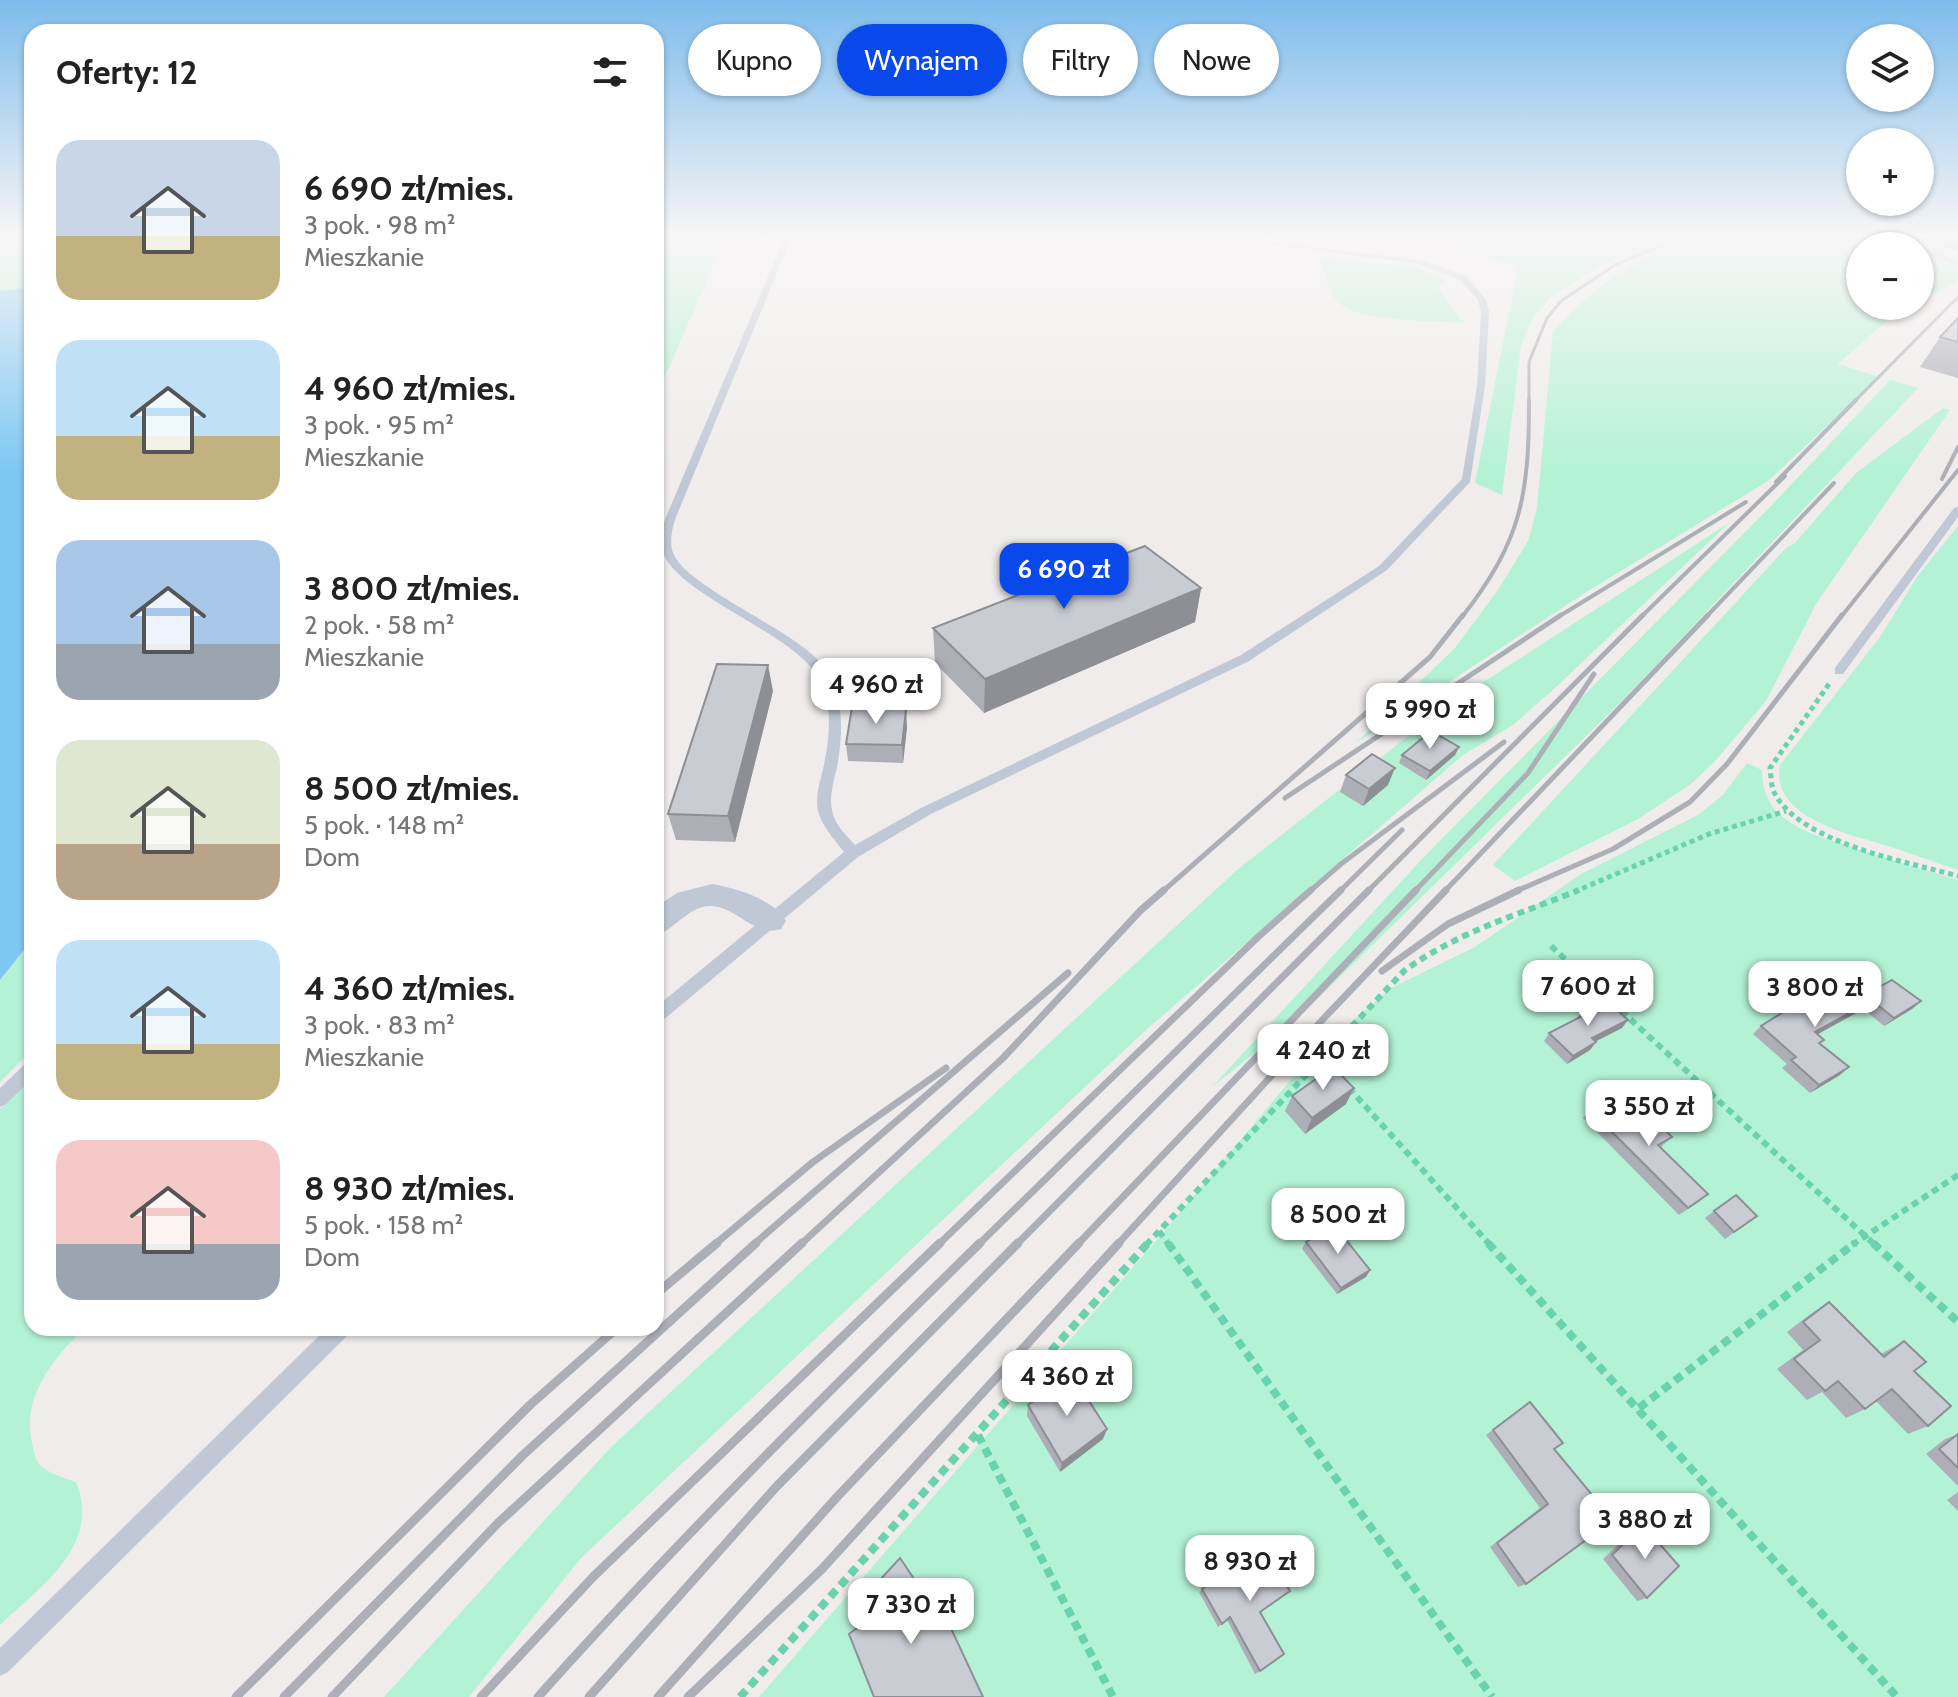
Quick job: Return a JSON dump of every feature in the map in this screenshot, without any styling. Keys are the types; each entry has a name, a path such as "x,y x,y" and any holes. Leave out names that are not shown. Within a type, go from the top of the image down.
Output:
{"street":[{"path":"664,918 691,897 709,894 738,902 771,921"}],"lane":[{"path":"757,313 671,517 665,533 664,549 673,564 686,576 817,663 838,718 824,799 826,816 853,853"},
{"path":"664,1009 853,853 926,811 1245,658 1383,568 1467,480 1481,386 1485,313"},
{"path":"1839,671 1958,510"},
{"path":"0,1099 24,1076"},
{"path":"0,1664 333,1336"}],"path":[{"path":"1839,671 1770,768 1774,794 1786,811 1817,830 1958,876"},
{"path":"740,1697 1159,1231 1404,971 1432,951 1491,922 1587,887 1687,841 1734,824 1786,811"},
{"path":"1551,946 1958,1322"},
{"path":"1321,1058 1897,1697"},
{"path":"1639,1408 1863,1237 1958,1175"},
{"path":"1159,1231 1492,1697"},
{"path":"978,1435 1113,1697"}],"green space":[{"path":"664,313 693,313 664,376"},
{"path":"1360,313 1457,313 1464,323 1416,321"},
{"path":"1509,313 1536,313 1521,346 1502,495 1475,483"},
{"path":"1570,313 1846,313 1846,320 1887,320 1838,364 1879,377 1768,481 1588,591 1356,743 1455,648 1498,590 1528,541 1537,508 1553,331"},
{"path":"1890,380 1918,388 1626,697 1297,1019 1212,1087 1422,859 1771,506"},
{"path":"1943,408 1950,410 1816,604 1766,701 1716,760 1691,784 1638,819 1515,881 1493,865 1787,547 1794,544 1856,473"},
{"path":"1729,523 1513,725 1463,755 1146,1030 581,1558 469,1697 384,1697 610,1448 1238,869 1448,705"},
{"path":"1958,526 1958,870 1816,821 1787,798 1780,783 1780,765 1880,637 1917,577"},
{"path":"1747,763 1762,770 1763,784 1774,808 1800,828 1958,880 1958,1697 759,1697 1162,1234 1309,1058 1391,988 1475,947 1581,874 1698,815 1723,795"},
{"path":"24,950 24,1058 0,1082 0,980"},
{"path":"24,1086 24,1336 77,1336 52,1365 36,1394 31,1410 32,1443 39,1464 53,1474 76,1482 82,1505 81,1525 74,1545 63,1562 0,1625 0,1109"}],"water":[{"path":"0,313 24,313 24,950 0,980"}],"building":[{"path":"1958,318 1958,342 1940,337"},
{"path":"1145,546 1201,588 985,679 933,628"},
{"path":"717,664 768,665 728,816 668,814"},
{"path":"852,707 906,709 902,745 846,744"},
{"path":"1431,731 1459,747 1430,771 1402,755"},
{"path":"1372,754 1395,768 1369,789 1346,775"},
{"path":"1837,978 1869,1002 1815,1032 1824,1040 1819,1043 1849,1067 1819,1085 1791,1060 1796,1057 1761,1026"},
{"path":"1892,980 1921,1001 1894,1018 1865,995"},
{"path":"1607,1001 1628,1020 1592,1038 1596,1042 1573,1056 1549,1033 1586,1014 1583,1011"},
{"path":"1333,1067 1354,1088 1312,1118 1292,1096"},
{"path":"1606,1094 1632,1119 1646,1111 1672,1137 1658,1145 1708,1194 1688,1208 1590,1110"},
{"path":"1736,1195 1757,1216 1734,1232 1714,1211"},
{"path":"1334,1225 1370,1270 1341,1288 1306,1242"},
{"path":"1829,1302 1884,1357 1904,1341 1926,1362 1914,1371 1951,1406 1928,1426 1892,1389 1865,1409 1838,1381 1825,1391 1794,1359 1820,1340 1803,1322"},
{"path":"1071,1373 1107,1429 1062,1463 1028,1405"},
{"path":"1530,1402 1563,1443 1554,1449 1613,1520 1526,1584 1497,1543 1548,1504 1493,1430"},
{"path":"1958,1434 1958,1468 1939,1449"},
{"path":"1643,1525 1679,1566 1647,1598 1612,1555"},
{"path":"1263,1546 1290,1591 1260,1612 1284,1654 1260,1671 1230,1617 1222,1624 1202,1589"},
{"path":"900,1558 937,1613 942,1609 983,1697 874,1697 849,1634 891,1602 879,1581"}],"railway":[{"path":"1462,617 1498,564 1518,515 1527,463 1529,362 1551,313"},
{"path":"1854,402 1942,313"},
{"path":"1776,482 1856,400"},
{"path":"1942,479 1958,447"},
{"path":"1841,617 1958,470"},
{"path":"1641,617 1785,476"},
{"path":"1706,617 1834,483"},
{"path":"1558,617 1746,502"},
{"path":"1162,892 1430,657 1463,615"},
{"path":"1285,798 1561,615"},
{"path":"1444,892 1708,615"},
{"path":"1514,892 1613,849 1690,802 1727,764 1842,615"},
{"path":"1367,892 1641,617"},
{"path":"1414,892 1528,773 1594,674"},
{"path":"1309,892 1341,864 1504,742"},
{"path":"1339,892 1402,830"},
{"path":"800,1245 1003,1058 1141,910 1164,890"},
{"path":"938,1245 1258,937 1311,890"},
{"path":"978,1245 1341,890"},
{"path":"1016,1245 1369,890"},
{"path":"1077,1245 1416,890"},
{"path":"1117,1245 1446,890"},
{"path":"1382,971 1448,924 1519,890"},
{"path":"753,1245 1068,973"},
{"path":"714,1245 813,1162 946,1068"},
{"path":"664,1287 717,1243"},
{"path":"664,1327 756,1243"},
{"path":"332,1697 498,1523 802,1243"},
{"path":"481,1697 593,1577 940,1243"},
{"path":"538,1697 700,1523 980,1243"},
{"path":"589,1697 777,1486 1018,1243"},
{"path":"658,1697 837,1497 1079,1243"},
{"path":"688,1697 822,1569 1119,1243"},
{"path":"236,1697 530,1405 608,1336"},
{"path":"284,1697 523,1455 654,1336"}]}
